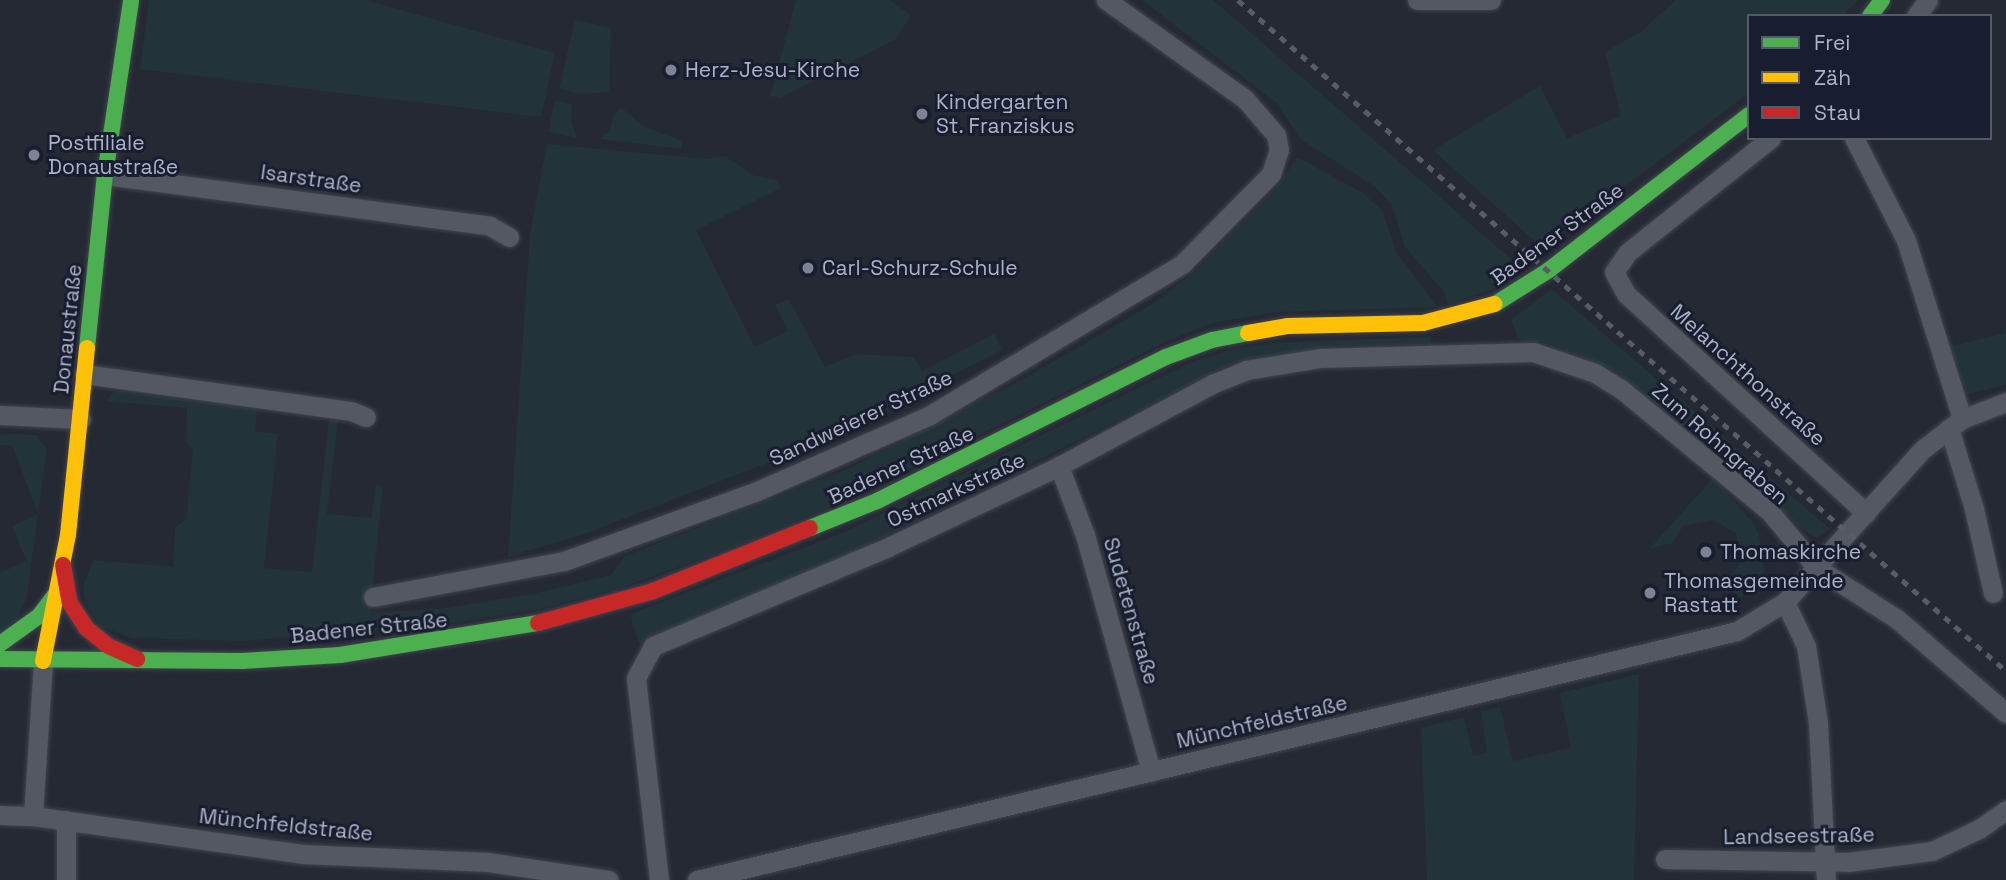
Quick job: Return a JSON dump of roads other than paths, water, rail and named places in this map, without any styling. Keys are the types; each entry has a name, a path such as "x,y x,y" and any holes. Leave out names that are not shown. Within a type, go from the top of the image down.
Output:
{"main road":[{"name":"Donaustraße","path":"43,661 63,565 81,419 105,175 131,0"},
{"name":"Badener Straße","path":"0,659 140,661 340,655 431,644 576,614 653,591 806,532 1166,357 1212,340 1289,326 1401,324 1468,316 1491,306 1549,270 1747,118"},
{"path":"63,565 70,603 86,628 108,646 140,661"},
{"path":"0,643 39,616 58,591"}],"street":[{"name":"Sandweierer Straße","path":"373,597 564,561 755,492 930,415 1182,264 1271,174 1279,150 1276,135 1245,99 1106,0"},
{"path":"1417,0 1491,0"},
{"name":"Melanchthonstraße","path":"1769,140 1619,262 1614,272 1626,294 1866,513"},
{"path":"1855,140 1906,240 1955,424 1993,593"},
{"name":"Isarstraße","path":"105,175 490,226 509,237"},
{"name":"Ostmarkstraße","path":"659,880 636,678 645,654 661,643 827,576 1059,466 1246,370 1320,358 1514,351"},
{"name":"Zum Rohngraben","path":"1514,351 1555,356 1621,389 1769,511 1816,568 1897,619 2006,713"},
{"path":"85,374 351,411 366,417"},
{"name":"Münchfeldstraße","path":"697,880 1716,637 1770,615 1785,602 1923,449 1955,424 2006,402"},
{"path":"0,415 81,419"},
{"name":"Sudetenstraße","path":"1059,466 1096,571 1151,772"},
{"path":"1785,602 1806,646 1818,723 1825,871"},
{"path":"33,816 43,661"},
{"name":"Landseestraße","path":"1665,859 1825,871 1932,851 1979,829 2006,810"},
{"name":"Münchfeldstraße","path":"0,815 66,820 302,854 609,880"},
{"path":"66,820 66,880"}],"railway":[{"path":"1238,0 2006,671"}],"place":[{"name":"Herz-Jesu-Kirche","path":"671,70"},
{"name":"Kindergarten St. Franziskus","path":"922,114"},
{"name":"Postfiliale Donaustraße","path":"34,155"},
{"name":"Carl-Schurz-Schule","path":"808,268"},
{"name":"Thomaskirche","path":"1706,552"},
{"name":"Thomasgemeinde Rastatt","path":"1650,593"}]}
